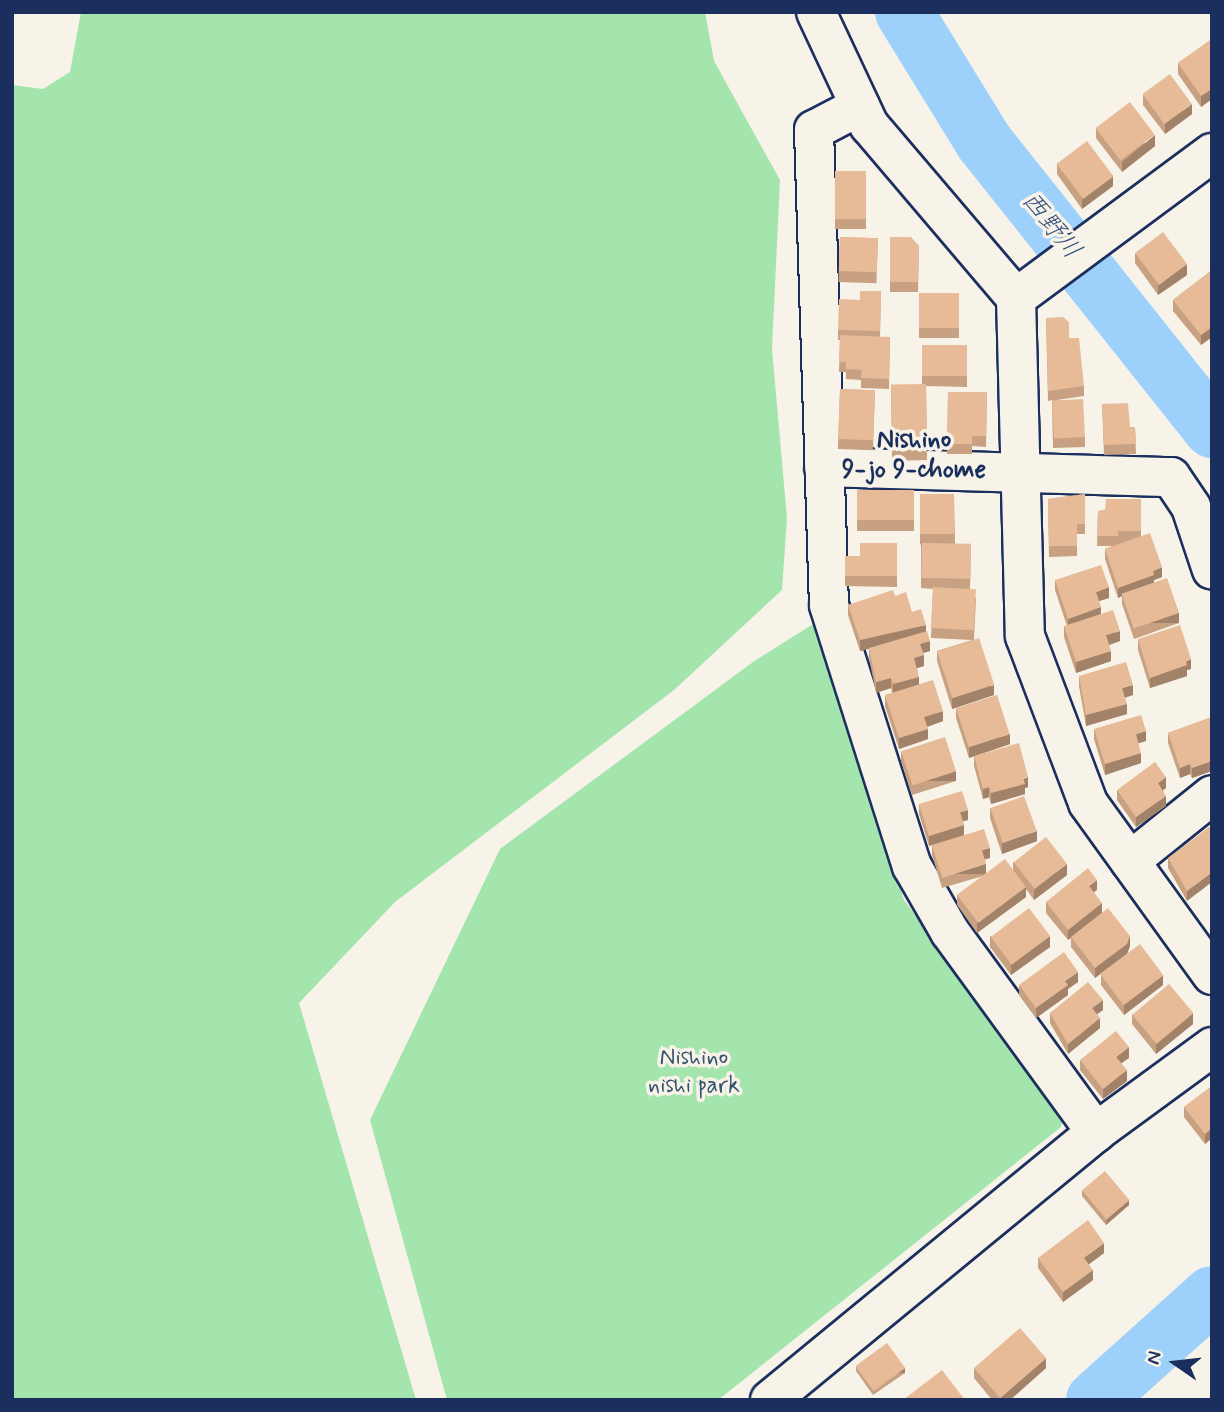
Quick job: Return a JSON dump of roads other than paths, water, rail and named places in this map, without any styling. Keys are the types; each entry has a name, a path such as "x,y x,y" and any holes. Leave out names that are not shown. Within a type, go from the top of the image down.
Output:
{"street":[{"path":"816,12 869,125 1016,298 1025,636 1088,803 1212,975"},
{"path":"860,106 814,130 829,605 912,866 950,933 1096,1132"},
{"path":"1016,298 1212,153"},
{"path":"824,467 1171,477 1191,507 1212,570"},
{"path":"1130,861 1212,795"},
{"path":"770,1400 1096,1132 1212,1047"}],"waterway":[{"name":"西野川","path":"904,12 984,142 1212,429"},
{"name":"西野川","path":"1095,1400 1212,1295"}],"district":[{"name":"Nishino 9-jo 9-chome","path":"914,456"}],"park label":[{"name":"Nishino nishi park","path":"694,1072"}]}
